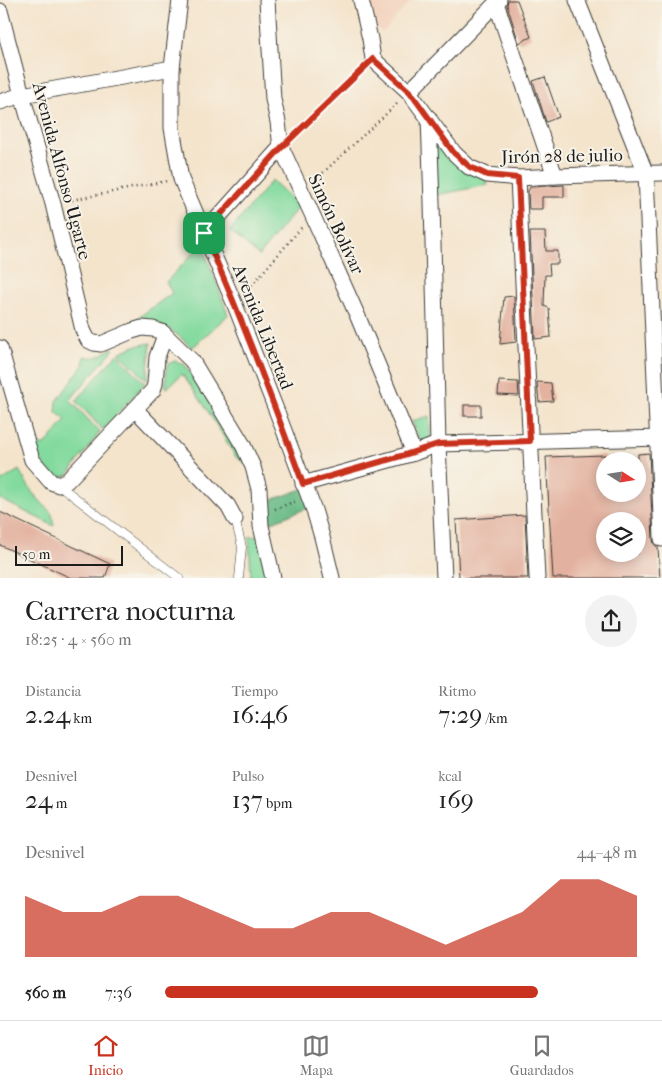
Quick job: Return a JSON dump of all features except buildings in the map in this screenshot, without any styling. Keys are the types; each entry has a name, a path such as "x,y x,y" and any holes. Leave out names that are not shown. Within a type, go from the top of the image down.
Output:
{"street":[{"name":"Avenida Libertad","path":"180,0 172,68 172,128 181,179 235,305 277,412 322,537 332,578"},
{"name":"Simón Bolívar","path":"267,0 274,99 281,148 358,317 414,453"},
{"path":"361,0 373,59"},
{"path":"577,0 646,174 660,438 662,540"},
{"path":"410,92 497,2 555,176"},
{"name":"Avenida Alfonso Ugarte","path":"0,11 53,204 83,330 88,340 101,344 132,331 147,328 160,330 165,334"},
{"name":"Jirón 28 de julio","path":"373,59 410,92 454,153 470,167 487,175 518,178 662,173"},
{"path":"0,102 22,95 172,68"},
{"path":"429,118 438,444 444,578"},
{"path":"204,233 281,148"},
{"path":"518,178 537,578"},
{"path":"0,348 32,460 50,482 59,485 67,481 152,390 157,357 165,334 192,361 243,445 253,467 259,490 260,526 273,578"},
{"path":"135,409 228,506 235,519"},
{"path":"306,490 438,444 660,438"}],"lane":[{"path":"59,485 179,578"},
{"path":"235,519 242,547 239,578"}],"path":[{"path":"281,148 373,59"},
{"path":"302,193 410,92"},
{"path":"53,204 181,179"},
{"path":"235,305 312,214"},
{"path":"260,514 306,490"}],"shaded area":[{"path":"368,0 411,0 383,32 372,25"}],"green space":[{"path":"422,123 469,170 486,179 488,185 426,197"},
{"path":"272,180 299,206 259,256 230,231"},
{"path":"202,244 228,315 192,348 178,335 165,327 151,323 131,323 172,293 166,282"},
{"path":"151,343 147,380 119,353 134,346"},
{"path":"112,348 114,349 70,400 100,432 68,475 58,478 43,464 35,445 45,445 66,420 56,412 57,401 83,365 84,356 96,357"},
{"path":"117,354 145,383 103,430 76,401"},
{"path":"175,361 184,364 203,391 247,464 236,457 204,405 182,374 166,389 168,364"},
{"path":"429,416 431,439 421,444 412,421"},
{"path":"19,470 32,492 52,514 54,526 0,499 0,482"},
{"path":"311,486 318,504 267,524 263,503"},
{"path":"260,536 269,577 251,577 249,537"}],"route":[{"path":"373,59 410,92 454,153 470,167 487,175 518,178 530,441 438,444 303,484 256,358 204,233 281,148 373,59"}]}
